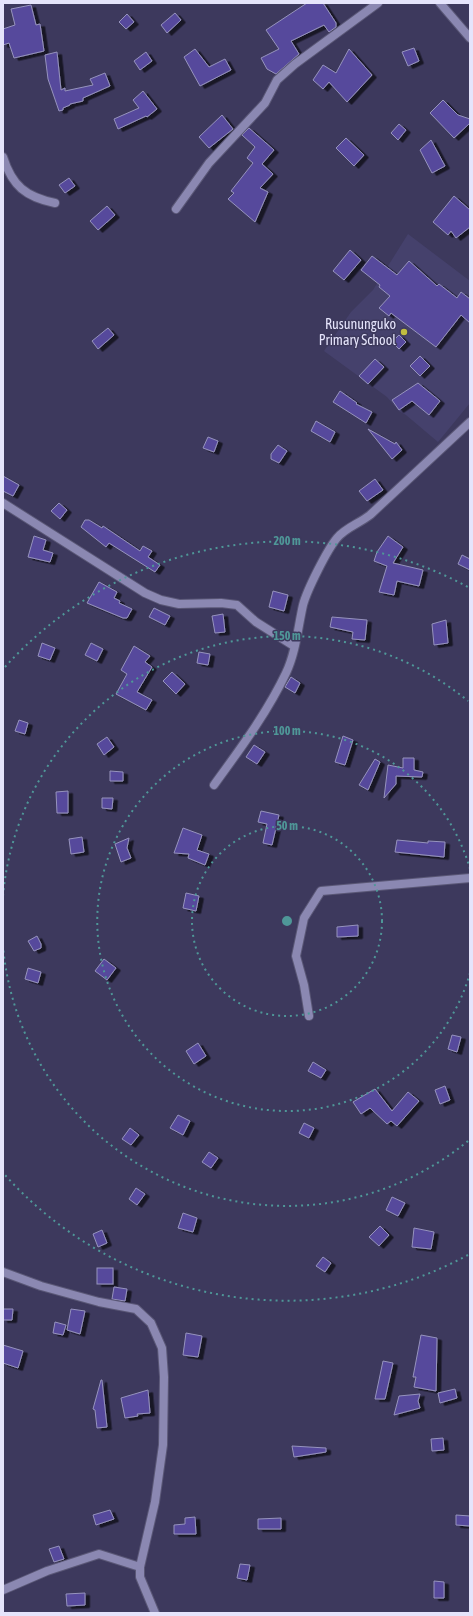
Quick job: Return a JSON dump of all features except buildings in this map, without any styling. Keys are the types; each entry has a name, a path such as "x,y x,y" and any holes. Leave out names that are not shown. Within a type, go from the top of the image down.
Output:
{"street":[{"path":"176,209 209,163 265,104 277,80 295,64 378,3"},
{"path":"440,3 470,38"},
{"path":"3,157 8,172 28,194 40,200 55,203"},
{"path":"214,785 269,706 287,671 304,604 310,588 338,536 370,515 470,422"},
{"path":"3,504 145,593 161,600 179,604 237,605 256,622 294,646"},
{"path":"309,1016 304,985 296,956 304,918 321,891 470,878"},
{"path":"3,1272 41,1286 99,1302 136,1309 151,1323 162,1348 164,1376 163,1445 155,1502 140,1567 140,1577 155,1613"},
{"path":"3,1590 47,1571 99,1554 140,1567"}],"shaded area":[{"name":"Rusununguko Primary School","path":"408,234 470,281 470,403 438,442 406,415 399,411 387,397 324,351 351,312 373,290"}],"place":[{"name":"Rusununguko Primary School","path":"404,332"}]}
